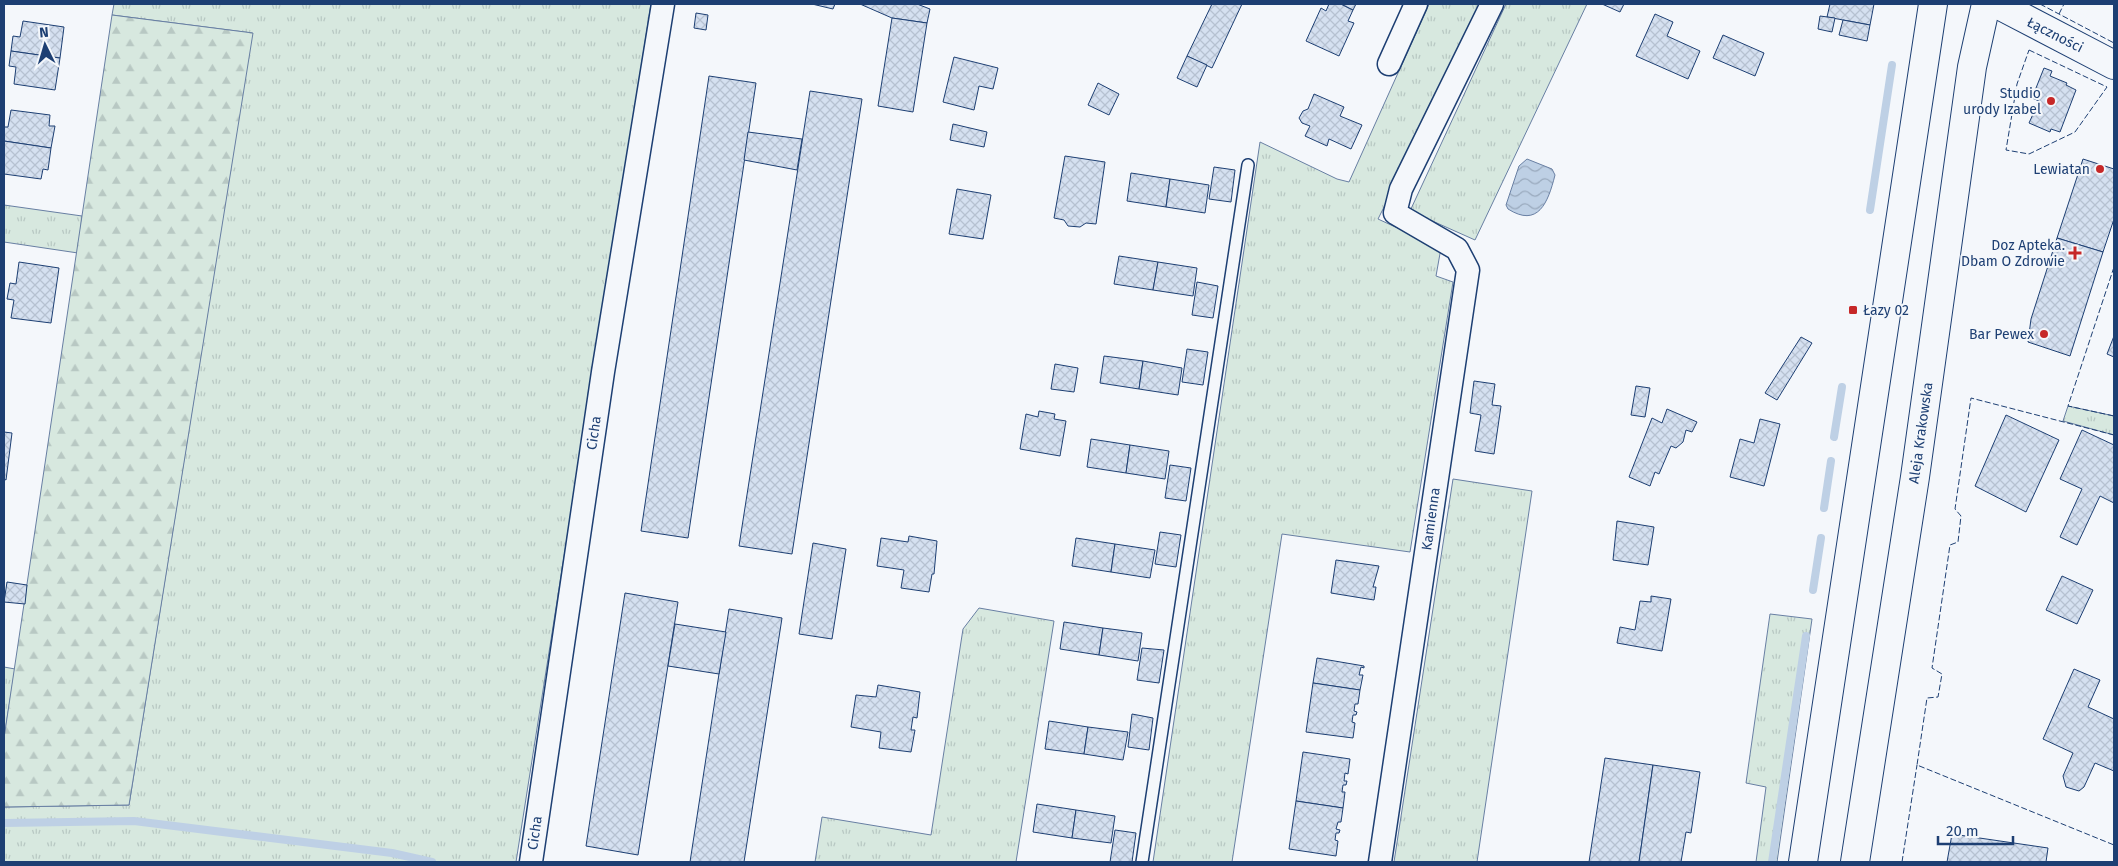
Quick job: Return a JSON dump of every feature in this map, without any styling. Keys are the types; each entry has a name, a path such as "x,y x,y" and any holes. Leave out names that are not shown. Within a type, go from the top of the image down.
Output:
{"main road":[{"path":"1803,862 1933,4"},
{"name":"Aleja Krakowska","path":"1855,862 1915,477 1972,67 1986,4"},
{"name":"Łączności","path":"1997,4 2114,65"}],"street":[{"name":"Cicha","path":"530,862 603,372 663,4"},
{"path":"1389,64 1416,4"},
{"name":"Kamienna","path":"1380,862 1468,270 1457,250 1395,212 1401,189 1492,4"}],"lane":[{"path":"1142,862 1248,165"}],"green space":[{"path":"114,4 651,4 516,862 4,862 4,807 129,805 252,33 112,15"},
{"path":"1429,4 1486,4 1378,219 1441,248 1436,276 1453,282 1410,552 1282,534 1232,862 1153,862 1260,142 1337,179 1349,182"},
{"path":"1506,4 1587,4 1475,240 1410,211"},
{"path":"112,15 253,33 129,805 4,807 4,738"},
{"path":"4,205 82,216 78,253 4,242"},
{"path":"2068,406 2114,416 2114,435 2063,421"},
{"path":"1453,479 1532,491 1477,862 1394,862"},
{"path":"979,608 1054,621 1016,862 815,862 822,817 931,835 963,629"},
{"path":"1770,614 1812,619 1777,862 1756,862 1766,787 1746,783"},
{"path":"4,667 15,669 4,738"}],"water":[{"path":"1527,159 1552,169 1555,175 1545,203 1540,210 1527,216 1508,209 1506,205 1519,166"}],"building":[{"path":"812,4 835,4 833,9"},
{"path":"860,4 917,4 930,9 927,23 892,18"},
{"path":"1212,4 1242,4 1212,68 1187,56"},
{"path":"1329,4 1341,4 1353,10 1348,21 1354,23 1339,56 1306,41 1321,8 1326,11"},
{"path":"1341,4 1356,4 1353,10"},
{"path":"1602,4 1624,4 1620,12"},
{"path":"1830,4 1874,4 1870,25 1827,17"},
{"path":"696,13 708,15 706,30 694,28"},
{"path":"1655,14 1673,22 1667,36 1700,51 1688,79 1636,56"},
{"path":"1820,16 1835,18 1832,32 1818,29"},
{"path":"892,18 927,23 913,112 878,106"},
{"path":"1843,20 1870,25 1867,41 1839,35"},
{"path":"23,21 64,27 60,58 11,51 13,36 20,37"},
{"path":"1723,35 1764,53 1755,76 1713,58"},
{"path":"11,51 60,58 55,90 14,84 16,67 9,66"},
{"path":"1187,56 1207,65 1197,87 1177,78"},
{"path":"954,57 998,68 993,89 979,86 974,110 943,102"},
{"path":"2044,68 2052,71 2050,76 2067,83 2066,85 2076,90 2060,132 2051,129 2050,132 2029,123 2039,101 2032,98"},
{"path":"709,76 756,83 688,538 641,531"},
{"path":"1098,83 1119,94 1109,115 1088,105"},
{"path":"810,91 862,99 792,554 739,546"},
{"path":"1314,94 1344,107 1340,116 1362,125 1351,149 1329,139 1327,146 1305,136 1310,126 1302,123 1299,118 1303,111 1308,109"},
{"path":"11,110 50,115 49,126 55,126 51,148 4,141 4,127 8,127"},
{"path":"953,124 987,132 984,147 950,140"},
{"path":"748,132 802,139 797,170 744,160"},
{"path":"4,141 51,148 48,170 43,169 41,179 4,174"},
{"path":"1065,156 1105,162 1096,224 1086,223 1080,227 1068,226 1064,220 1054,218"},
{"path":"2083,159 2114,169 2114,219 2103,252 2057,238"},
{"path":"1214,167 1235,170 1231,202 1209,199"},
{"path":"1131,173 1170,179 1166,207 1127,201"},
{"path":"1170,179 1209,185 1205,213 1166,207"},
{"path":"957,189 991,195 983,239 949,234"},
{"path":"2057,238 2103,252 2070,356 2028,342 2031,319"},
{"path":"1119,256 1158,262 1153,290 1114,284"},
{"path":"19,262 59,268 51,323 11,318 14,300 7,299 10,283 16,284"},
{"path":"1158,262 1197,268 1193,296 1153,290"},
{"path":"1197,282 1218,286 1213,318 1192,315"},
{"path":"2114,336 2114,357 2107,354"},
{"path":"1801,337 1812,343 1777,400 1765,393"},
{"path":"1187,349 1208,352 1203,385 1182,382"},
{"path":"1104,356 1143,361 1139,389 1100,383"},
{"path":"1143,361 1182,368 1178,395 1139,389"},
{"path":"1055,364 1078,368 1074,392 1051,389"},
{"path":"1474,381 1495,384 1492,405 1501,406 1494,454 1475,451 1481,415 1470,413"},
{"path":"1636,386 1650,388 1645,417 1631,415"},
{"path":"1667,409 1697,422 1692,432 1686,430 1683,442 1676,448 1671,446 1659,474 1655,472 1650,486 1629,477 1652,418 1662,423"},
{"path":"1039,411 1055,414 1054,419 1066,421 1060,456 1020,449 1026,414 1038,417"},
{"path":"2006,415 2059,440 2026,512 1975,486"},
{"path":"1760,419 1780,424 1764,486 1730,477 1740,439 1754,443"},
{"path":"2082,430 2114,445 2114,503 2100,496 2077,545 2060,537 2082,489 2060,479"},
{"path":"4,432 12,433 6,480 4,479"},
{"path":"1091,439 1130,445 1126,473 1087,467"},
{"path":"1130,445 1169,451 1165,479 1126,473"},
{"path":"1170,465 1191,468 1186,501 1165,498"},
{"path":"1617,521 1654,527 1648,565 1613,560"},
{"path":"1160,532 1181,535 1176,567 1155,564"},
{"path":"909,536 937,541 934,574 932,574 929,592 901,588 904,570 877,566 881,538 908,542"},
{"path":"1076,538 1115,544 1111,572 1072,566"},
{"path":"813,543 846,549 832,639 799,634"},
{"path":"1115,544 1155,550 1150,578 1111,572"},
{"path":"1336,560 1379,566 1373,587 1376,587 1374,600 1331,593"},
{"path":"2062,576 2093,590 2077,624 2046,610"},
{"path":"7,582 27,585 25,604 4,602"},
{"path":"625,593 678,602 638,855 586,846"},
{"path":"1651,596 1671,599 1662,651 1617,643 1620,627 1635,630 1640,601 1651,602"},
{"path":"729,609 782,618 744,862 690,862"},
{"path":"1064,622 1103,628 1099,655 1060,649"},
{"path":"675,624 726,632 719,674 668,666"},
{"path":"1103,628 1142,633 1138,661 1099,655"},
{"path":"1142,648 1164,650 1159,683 1137,680"},
{"path":"1317,658 1364,666 1364,668 1361,667 1359,675 1363,675 1360,690 1313,683"},
{"path":"2074,669 2100,680 2088,707 2114,719 2114,771 2095,763 2084,787 2079,791 2066,787 2063,776 2073,753 2043,739"},
{"path":"1313,683 1360,690 1358,704 1355,704 1354,711 1357,712 1356,715 1353,715 1352,722 1355,723 1353,738 1306,732"},
{"path":"878,685 920,692 917,718 913,717 911,730 915,730 911,752 879,748 881,732 851,727 856,695 876,697"},
{"path":"1132,714 1153,718 1149,750 1128,747"},
{"path":"1049,721 1088,727 1084,754 1045,749"},
{"path":"1088,727 1128,732 1123,760 1084,754"},
{"path":"1303,752 1350,759 1348,774 1345,773 1344,781 1347,781 1346,785 1343,785 1342,792 1345,792 1343,808 1296,801"},
{"path":"1605,758 1653,765 1639,862 1589,862"},
{"path":"1653,765 1700,772 1691,833 1686,832 1681,862 1639,862"},
{"path":"1296,801 1343,808 1341,822 1338,822 1336,829 1340,830 1339,833 1336,833 1335,840 1338,841 1336,856 1289,849"},
{"path":"1037,804 1076,810 1072,838 1033,832"},
{"path":"1076,810 1115,816 1111,843 1072,838"},
{"path":"1115,830 1136,833 1132,862 1110,862"},
{"path":"1952,834 2048,848 2046,862 1947,862"}],"waterway":[{"path":"1870,210 1892,65"},
{"path":"1834,437 1842,387"},
{"path":"1824,508 1831,461"},
{"path":"1813,590 1821,538"},
{"path":"1772,862 1806,636"},
{"path":"4,823 134,821 392,853 432,862"}],"fence":[{"path":"2040,4 2114,43"},
{"path":"2059,14 2064,4"},
{"path":"2029,50 2107,87 2075,132 2029,154 2006,150 2017,84 2029,50"},
{"path":"2114,267 2068,406 2114,416"},
{"path":"2114,435 1971,398 1955,509 1961,516 1958,542 1950,545 1932,668 1942,674 1938,697 1927,698 1917,765 2114,845"},
{"path":"1902,862 1917,765"}],"place":[{"name":"Studio urody Izabel","path":"2051,101"},
{"name":"Lewiatan","path":"2100,169"},
{"name":"Doz Apteka. Dbam O Zdrowie","path":"2075,253"},
{"name":"Łazy 02","path":"1853,310"},
{"name":"Bar Pewex","path":"2044,334"}]}
